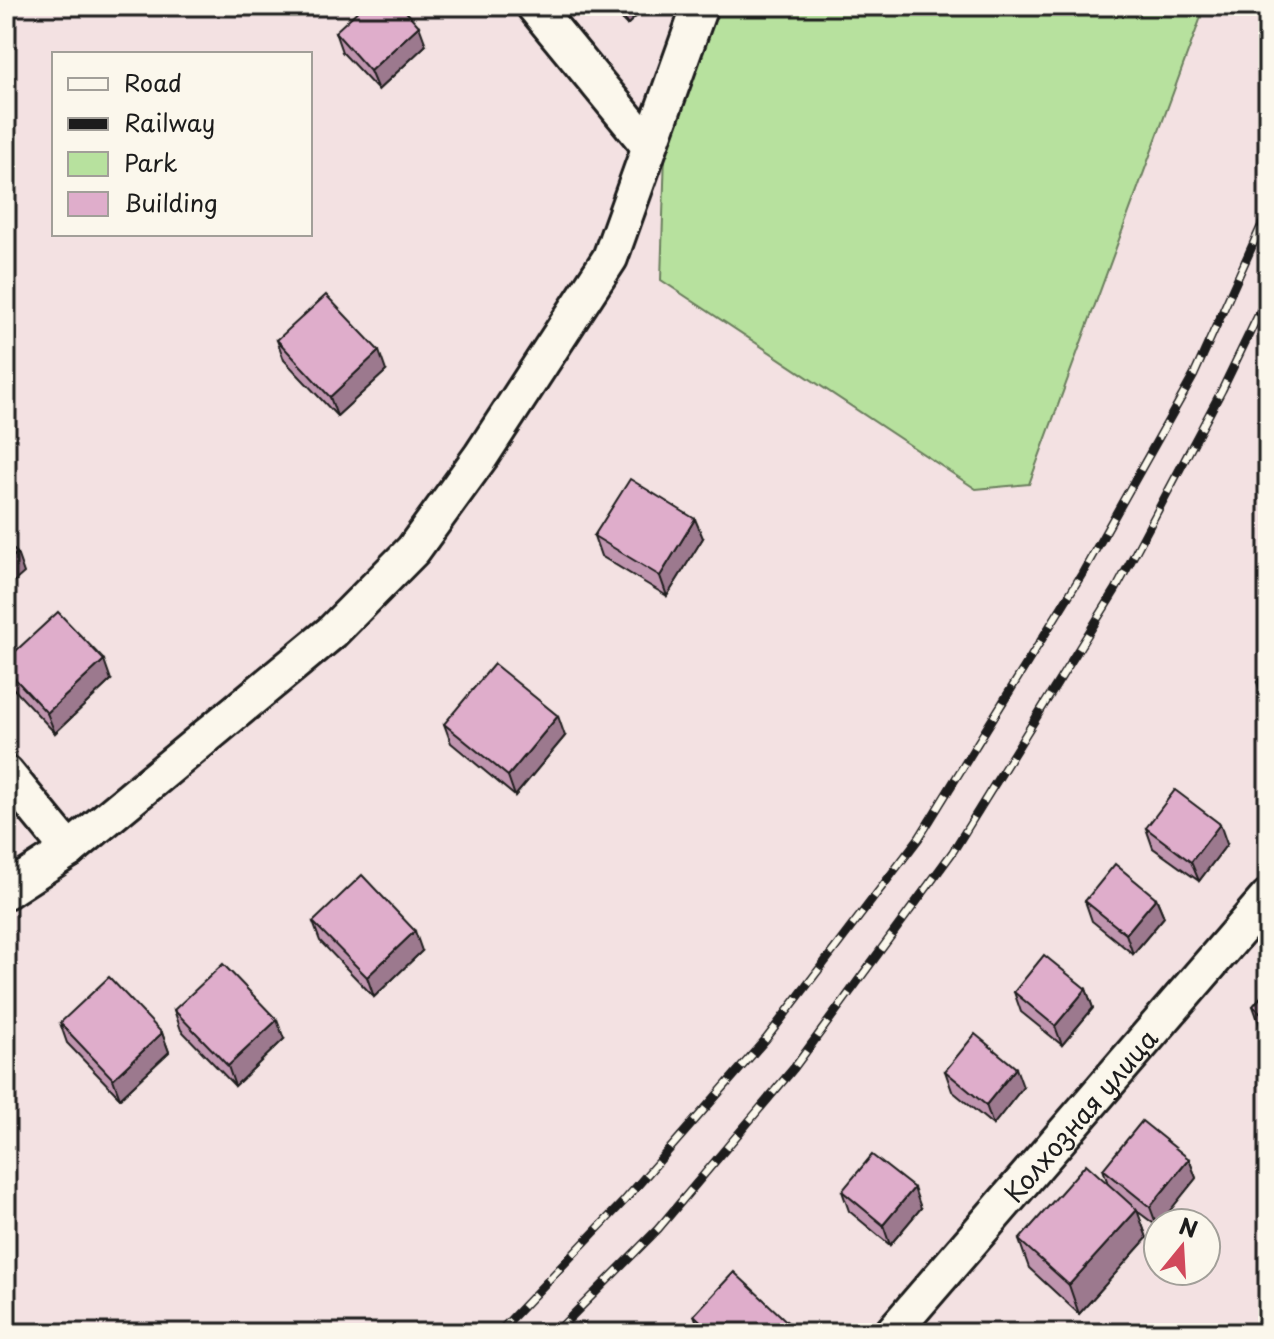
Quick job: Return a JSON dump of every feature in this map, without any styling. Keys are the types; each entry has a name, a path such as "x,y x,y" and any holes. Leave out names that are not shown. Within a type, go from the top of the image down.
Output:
{"street":[{"path":"534,6 649,146"},
{"path":"6,891 69,850 332,632 413,550 481,456 610,258 700,6"},
{"path":"6,773 69,850"},
{"name":"Колхозная улица","path":"892,1333 1268,899"}],"green space":[{"path":"719,6 1205,6 1029,484 976,489 661,280 665,152"}],"building":[{"path":"363,6 401,6 419,26 370,71 335,32"},
{"path":"326,295 379,351 330,397 277,340"},
{"path":"630,479 695,519 660,576 594,536"},
{"path":"6,542 17,553 6,563"},
{"path":"58,612 104,660 47,713 6,669 6,660"},
{"path":"494,664 558,716 508,776 444,724"},
{"path":"1268,669 1268,692 1257,682"},
{"path":"1175,790 1220,824 1191,862 1146,828"},
{"path":"1115,864 1156,898 1126,934 1085,901"},
{"path":"362,875 415,931 367,977 313,922"},
{"path":"1044,955 1086,989 1055,1026 1014,992"},
{"path":"223,964 277,1020 228,1066 174,1010"},
{"path":"109,977 162,1033 113,1079 60,1023"},
{"path":"1268,989 1268,1019 1253,1006"},
{"path":"975,1034 1016,1068 986,1105 945,1071"},
{"path":"1142,1121 1189,1159 1150,1207 1103,1169"},
{"path":"872,1155 914,1188 883,1225 842,1191"},
{"path":"1086,1164 1137,1210 1069,1285 1019,1240"},
{"path":"734,1272 796,1330 793,1333 713,1333 694,1315"}],"railway":[{"path":"498,1333 624,1201 766,1039 919,838 1082,574 1194,375 1268,211"},
{"path":"555,1333 658,1229 794,1068 952,853 1116,589 1222,390 1268,295"}]}
